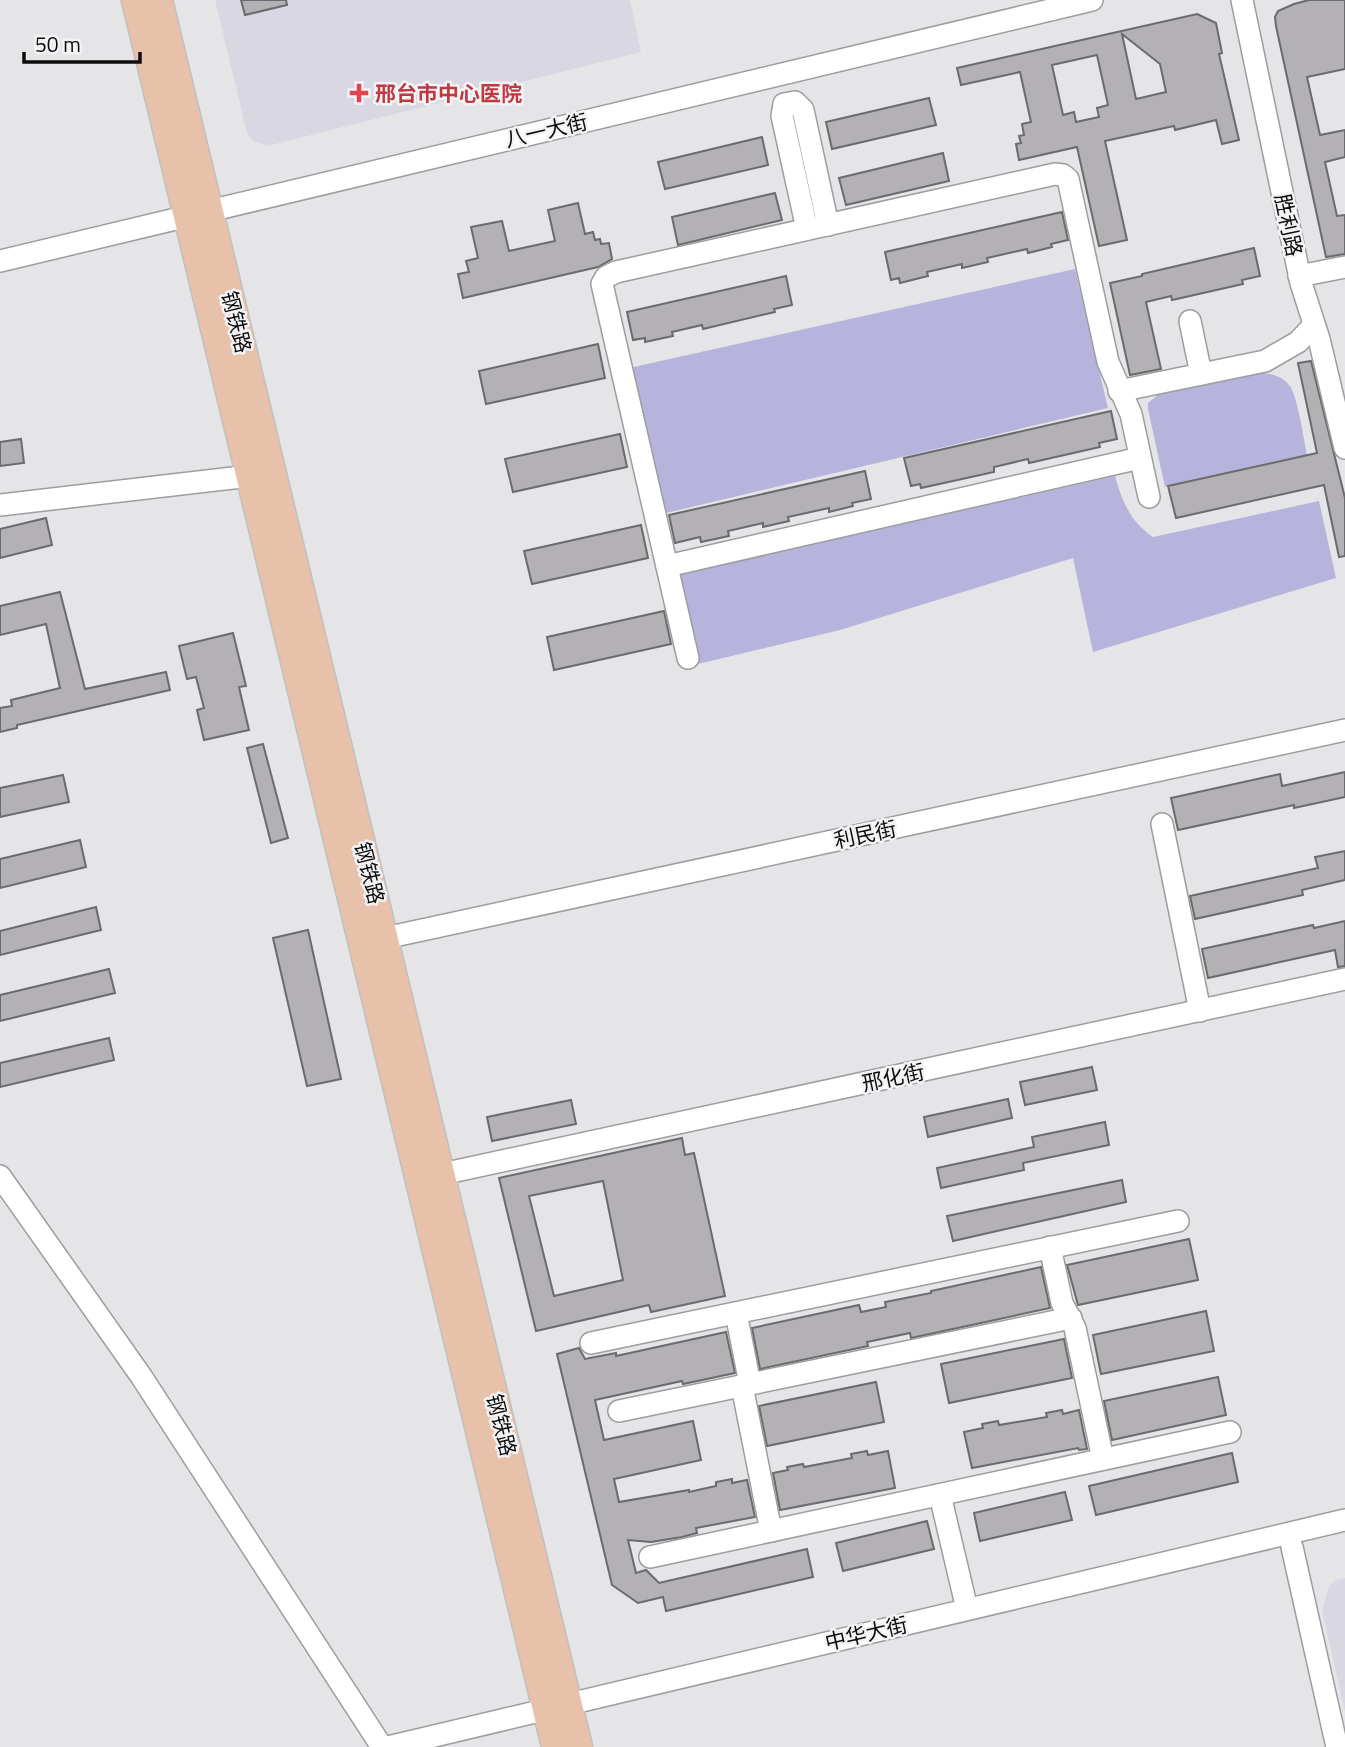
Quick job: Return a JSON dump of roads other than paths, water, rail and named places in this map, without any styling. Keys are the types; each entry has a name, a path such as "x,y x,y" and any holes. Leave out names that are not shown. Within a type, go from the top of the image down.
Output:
{"main road":[{"name":"钢铁路","path":"135,0 197,206 385,937 442,1174 558,1720"},
{"name":"钢铁路","path":"159,0 250,476 558,1720 579,1747"}],"street":[{"name":"八一大街","path":"0,261 197,206 1030,0"},
{"name":"八一大街","path":"0,247 197,206 1092,0"},
{"name":"胜利路","path":"1242,0 1299,276 1345,448"},
{"path":"782,73 790,103 795,102 803,110 818,227"},
{"path":"688,658 602,284 606,277 616,272 1055,174 1063,175 1068,179 1108,362 1131,414 1149,497"},
{"path":"1299,276 1345,267"},
{"path":"1190,321 1201,374"},
{"path":"1119,390 1265,361 1298,342 1314,325"},
{"path":"667,566 1140,458"},
{"path":"0,505 250,476"},
{"name":"利民街","path":"385,937 1345,730"},
{"path":"1162,824 1200,1011"},
{"name":"邢化街","path":"442,1174 1345,979"},
{"path":"0,1176 141,1376 382,1747"},
{"path":"591,1343 1178,1221"},
{"path":"1050,1247 1062,1303 1071,1318 1103,1459"},
{"path":"736,1312 771,1531"},
{"path":"619,1412 1071,1318"},
{"path":"650,1558 1230,1432"},
{"path":"940,1495 967,1609"},
{"name":"中华大街","path":"388,1747 558,1720 967,1609 1345,1520"},
{"name":"中华大街","path":"449,1747 1345,1535"},
{"path":"1292,1548 1336,1698 1337,1747"}],"place":[{"name":"邢台市中心医院","path":"359,93"}]}
